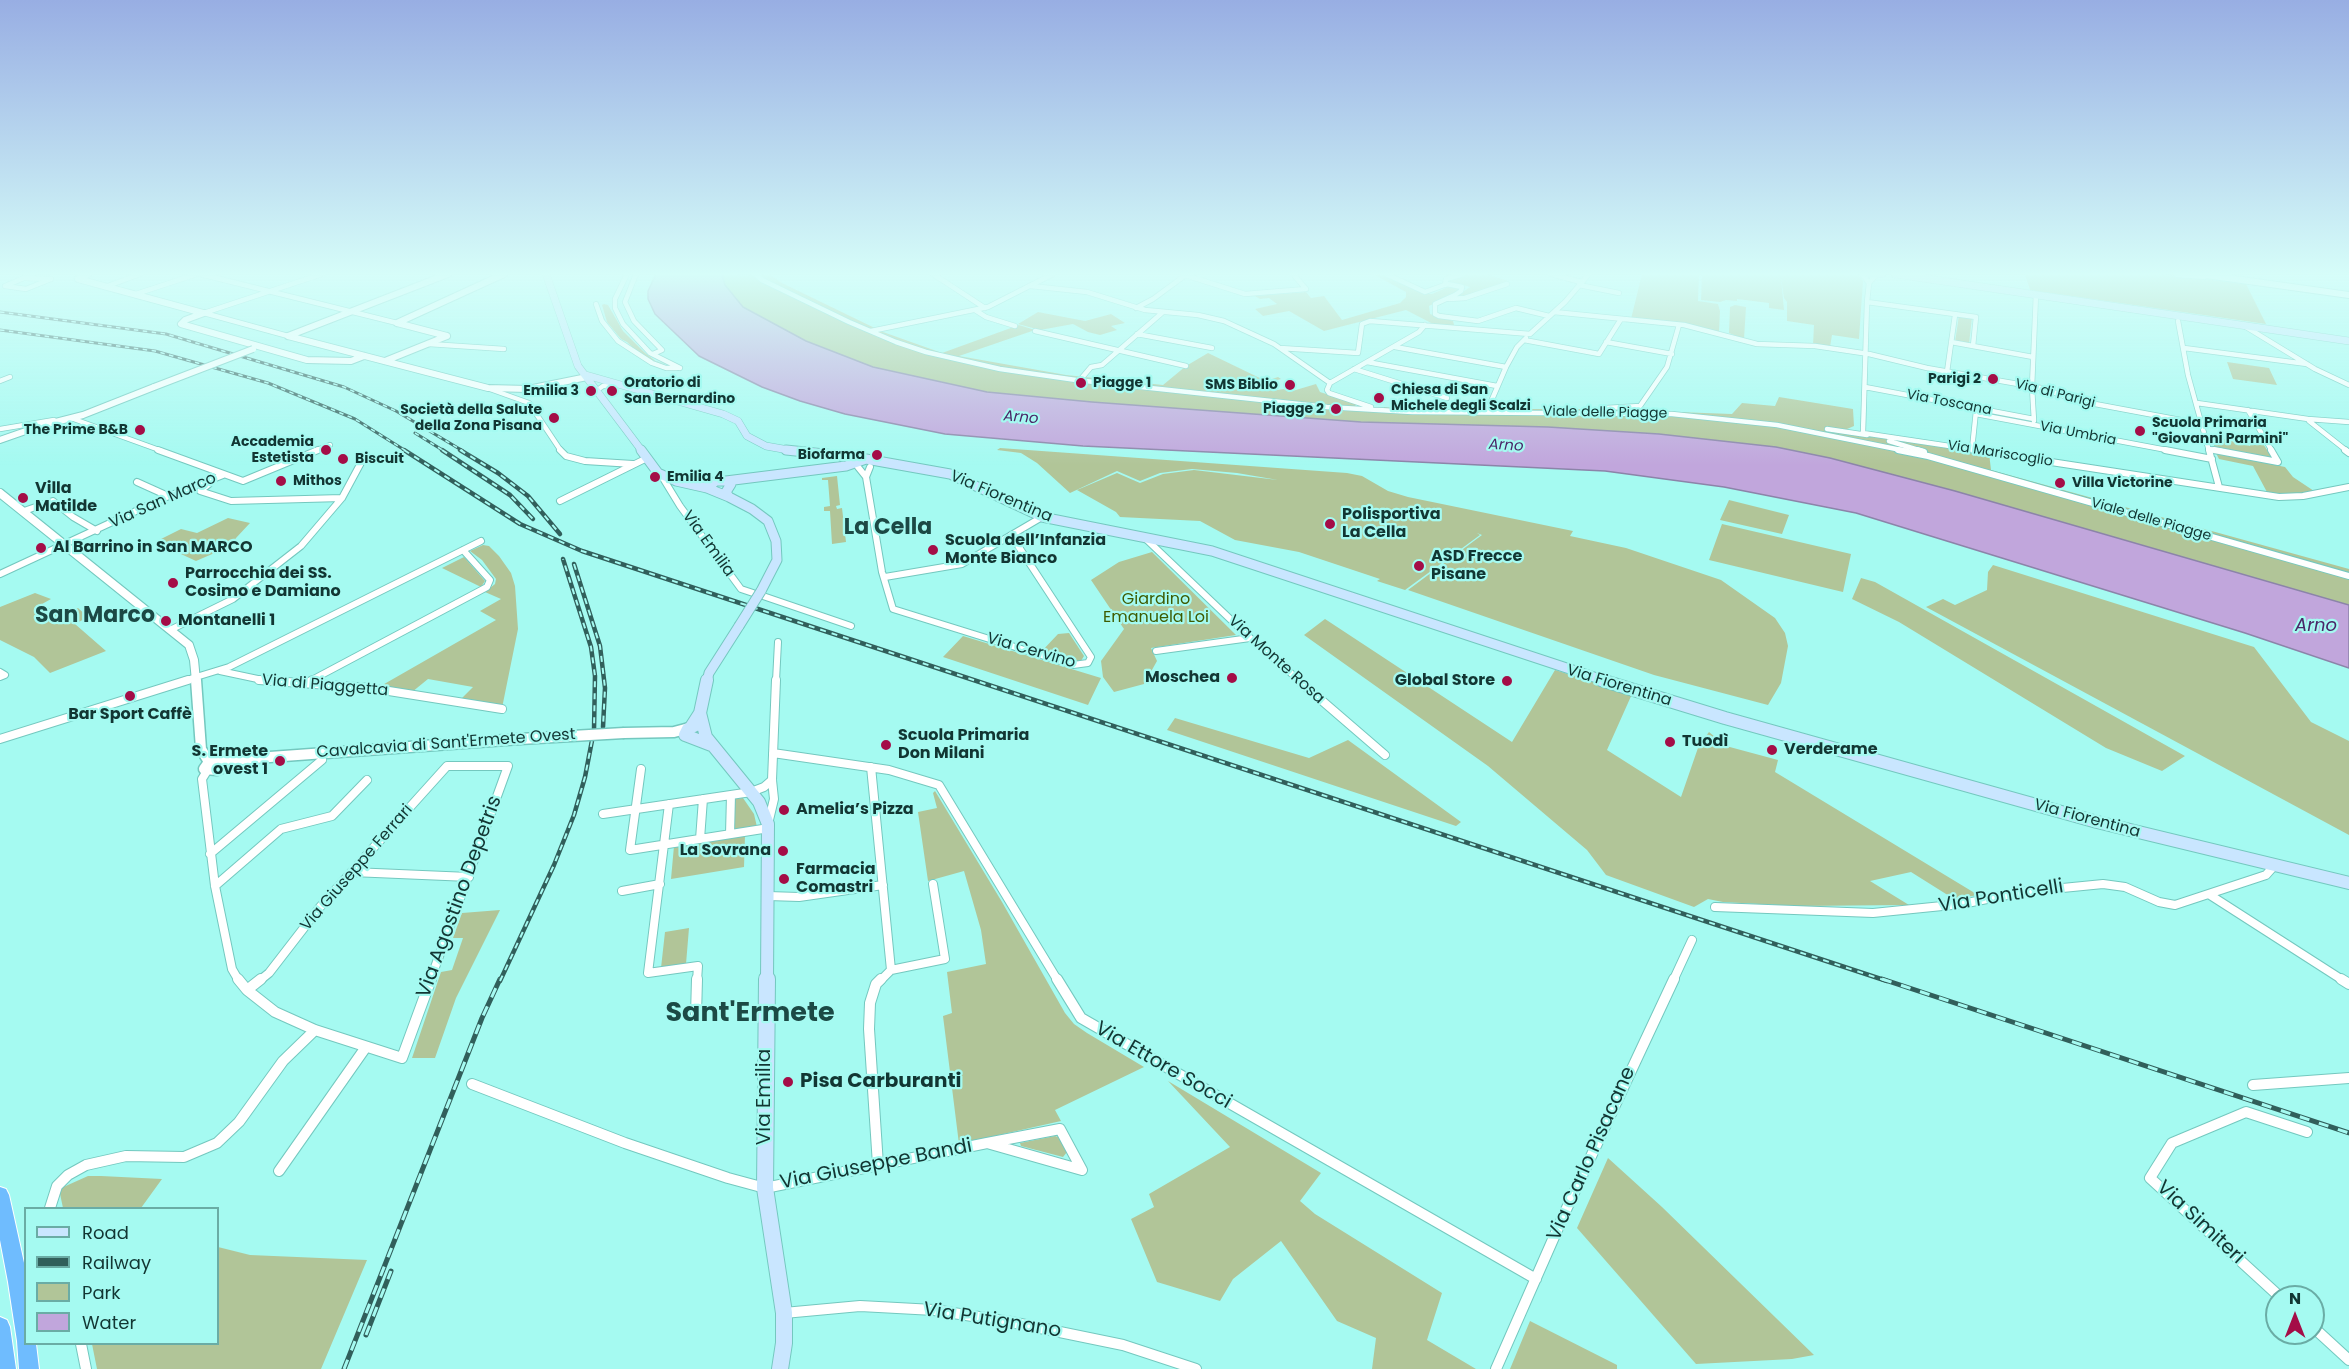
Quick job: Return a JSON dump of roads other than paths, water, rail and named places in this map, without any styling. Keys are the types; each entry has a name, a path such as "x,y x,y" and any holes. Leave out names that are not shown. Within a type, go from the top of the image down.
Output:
{"highway":[{"path":"0,1196 18,1282 24,1325"},
{"path":"0,1327 6,1369"},
{"path":"26,1345 29,1369"}],"main road":[{"name":"Via Emilia","path":"568,338 577,364 661,475 711,490 728,488 764,518 774,535 777,560 759,594 709,673 700,713 706,737 755,797 768,826 765,1188 784,1313 784,1343 780,1369"},
{"name":"Via Fiorentina","path":"586,376 728,416 738,421 749,437 766,446 868,462 900,464 960,477 1042,517 1225,554 1555,666 1725,718 2097,822 2349,883"},
{"path":"711,490 712,482 728,488 740,481 856,466 868,462"},
{"path":"690,732 700,713"},
{"path":"690,732 704,729"},
{"name":"Via Emilia","path":"690,732 714,747"}],"street":[{"path":"224,338 311,361 384,361 443,338"},
{"path":"295,338 488,388 529,403 558,448 566,456 589,462 633,464"},
{"path":"448,345 449,338"},
{"path":"616,338 636,354 662,367 680,368 653,354 636,338"},
{"path":"650,338 662,350 653,354"},
{"name":"Viale delle Piagge","path":"888,338 956,360 1031,374 1327,407 1382,411 1594,412 1713,417 1807,430 1928,456 2349,576"},
{"path":"1064,338 1186,366"},
{"path":"1080,380 1091,367 1102,365 1133,338"},
{"path":"1158,338 1212,348"},
{"path":"1259,338 1280,348 1330,382"},
{"path":"1280,348 1357,353 1360,338"},
{"path":"1382,411 1330,393 1327,390 1330,382 1410,338"},
{"path":"1487,411 1506,367 1524,340 1599,354 1609,338"},
{"path":"1594,412 1597,409 1640,406 1667,367 1676,338"},
{"name":"Via di Parigi","path":"1732,338 1757,344 1811,346 1865,353 1947,372 2032,387 2079,401 2202,424"},
{"path":"1863,433 1866,338"},
{"path":"1947,372 1952,338"},
{"path":"1973,346 1974,338"},
{"path":"2034,338 2032,387 2034,426"},
{"path":"2182,338 2219,487"},
{"path":"2265,338 2307,364 2349,385"},
{"path":"1606,342 1672,354"},
{"path":"1951,342 2033,357"},
{"path":"429,344 504,349"},
{"path":"1395,347 1506,367"},
{"path":"0,440 40,426 73,418 256,348"},
{"path":"2184,348 2307,364"},
{"path":"351,361 364,356"},
{"path":"1368,362 1497,386"},
{"path":"1354,369 1447,398"},
{"path":"488,388 528,389 586,376"},
{"path":"0,381 10,377"},
{"path":"596,391 603,386 616,384"},
{"name":"Via Toscana","path":"1865,387 1976,411"},
{"path":"2197,403 2308,419 2349,422"},
{"path":"2209,449 2278,462 2248,410"},
{"path":"1972,449 1976,411"},
{"name":"Via Umbria","path":"1976,411 2015,419 2034,426 2212,459"},
{"path":"0,429 73,418 221,477"},
{"name":"Via Toscana","path":"2015,419 2034,419"},
{"path":"2308,419 2349,453"},
{"path":"1807,430 1816,428 1863,433 1917,448 1928,456"},
{"name":"Via Mariscoglio","path":"1863,433 2294,497 2349,487"},
{"name":"Via San Marco","path":"0,574 97,531 168,496 221,477 243,481 330,445"},
{"path":"560,501 647,458"},
{"path":"170,630 228,603 301,546 342,498 363,459"},
{"path":"868,462 866,477 879,557 885,577 962,564 1042,517"},
{"path":"856,466 866,477"},
{"name":"Via Emilia","path":"661,475 741,589 851,626"},
{"path":"221,477 200,491 231,501 342,498"},
{"path":"137,482 168,496"},
{"path":"668,488 672,484 683,483"},
{"path":"0,493 191,649 196,679 201,749 208,767 202,779 210,854 232,969 247,990 267,1007 315,1030 366,1047 279,1171"},
{"path":"24,511 53,501 73,517 97,531"},
{"name":"Via Cervino","path":"885,577 893,609 1073,665 1088,663 1090,657 1011,535"},
{"name":"Via Monte Rosa","path":"1144,536 1250,638 1385,755"},
{"path":"0,739 220,670 274,646 481,541"},
{"path":"306,684 487,586 490,580 463,550"},
{"path":"1156,651 1250,638"},
{"name":"Via Emilia","path":"768,826 774,797 772,780 778,642"},
{"name":"Via di Piaggetta","path":"220,670 236,676 270,682 370,688 502,709"},
{"path":"0,672 5,675 0,677"},
{"name":"Cavalcavia di Sant'Ermete Ovest","path":"208,767 220,769 228,760 624,733 690,732"},
{"name":"Via Ettore Socci","path":"774,753 871,767 924,778 941,787 1081,1018 1536,1279"},
{"path":"210,854 322,760"},
{"name":"Via Giuseppe Ferrari","path":"247,990 269,973 312,917 447,766 476,766"},
{"name":"Via Agostino Depetris","path":"366,1047 402,1058 508,766 476,766"},
{"path":"871,767 891,970"},
{"path":"641,769 630,850 768,826"},
{"path":"215,886 281,829 332,816 367,780"},
{"path":"755,797 772,780"},
{"path":"729,834 731,795"},
{"path":"603,814 731,795 774,797"},
{"path":"700,839 703,799"},
{"path":"669,804 648,974 698,966 696,1015"},
{"name":"Via Ponticelli","path":"1715,907 1873,914 1962,904 2022,892 2103,884 2125,886 2169,905 2179,905 2266,874 2274,866"},
{"path":"352,872 469,877"},
{"path":"622,891 660,884"},
{"path":"878,1165 869,1009 876,984 891,970 945,959 933,884"},
{"path":"768,896 800,897 883,885"},
{"path":"2210,895 2349,984"},
{"name":"Via Carlo Pisacane","path":"1496,1369 1692,940"},
{"path":"50,1207 57,1186 68,1174 86,1165 126,1156 184,1157 217,1143 239,1122 283,1061 315,1030"},
{"path":"2253,1085 2349,1078"},
{"path":"472,1084 636,1147 765,1188"},
{"name":"Via Simiteri","path":"2267,1285 2150,1178 2172,1143 2246,1112 2307,1132"},
{"name":"Via Giuseppe Bandi","path":"765,1188 987,1143 1060,1129 1082,1170 987,1143"},
{"name":"Via Putignano","path":"784,1313 860,1306 934,1310 1114,1342 1196,1369"},
{"path":"2325,1338 2349,1360"},
{"path":"81,1345 86,1369"}],"water":[{"name":"Arno","path":"680,338 800,338 873,367 987,392 1361,422 1548,427 1659,434 1776,447 1830,458 1955,491 2349,605 2349,668 2245,633 1856,513 1724,487 1605,471 1083,446 945,434 845,414 800,401 762,387 699,356"}],"railway":[{"path":"58,338 155,351 268,383 355,419 406,451"},
{"path":"179,338 344,387 396,411 463,451"},
{"path":"415,433 444,451"},
{"path":"404,450 520,524 582,551 1887,981"},
{"path":"442,450 510,495 533,519"},
{"path":"460,450 498,473 528,496 560,534"},
{"path":"500,981 554,865 574,815 585,777 594,730 595,676 591,647 563,559"},
{"path":"574,564 600,646 605,688 603,727"},
{"path":"344,1369 482,1018 500,979"},
{"path":"1882,979 2349,1133"},
{"path":"366,1335 391,1271"}],"place":[{"name":"Parigi 2","path":"1993,379"},
{"name":"Piagge 1","path":"1081,383"},
{"name":"SMS Biblio","path":"1290,385"},
{"name":"Emilia 3","path":"591,391"},
{"name":"Oratorio di San Bernardino","path":"612,391"},
{"name":"Chiesa di San Michele degli Scalzi","path":"1379,398"},
{"name":"Piagge 2","path":"1336,409"},
{"name":"Società della Salute della Zona Pisana","path":"554,418"},
{"name":"The Prime B&B","path":"140,430"},
{"name":"Scuola Primaria \"Giovanni Parmini\"","path":"2140,431"},
{"name":"Accademia Estetista","path":"326,450"},
{"name":"Biofarma","path":"877,455"},
{"name":"Biscuit","path":"343,459"},
{"name":"Emilia 4","path":"655,477"},
{"name":"Mithos","path":"281,481"},
{"name":"Villa Victorine","path":"2060,483"},
{"name":"Villa Matilde","path":"23,498"},
{"name":"Polisportiva La Cella","path":"1330,524"},
{"name":"Al Barrino in San MARCO","path":"41,548"},
{"name":"Scuola dell’Infanzia Monte Bianco","path":"933,550"},
{"name":"ASD Frecce Pisane","path":"1419,566"},
{"name":"Parrocchia dei SS. Cosimo e Damiano","path":"173,583"},
{"name":"Montanelli 1","path":"166,621"},
{"name":"Moschea","path":"1232,678"},
{"name":"Global Store","path":"1507,681"},
{"name":"Bar Sport Caffè","path":"130,696"},
{"name":"Tuodì","path":"1670,742"},
{"name":"Scuola Primaria Don Milani","path":"886,745"},
{"name":"Verderame","path":"1772,750"},
{"name":"S. Ermete ovest 1","path":"280,761"},
{"name":"Amelia’s Pizza","path":"784,810"},
{"name":"La Sovrana","path":"783,851"},
{"name":"Farmacia Comastri","path":"784,879"},
{"name":"Pisa Carburanti","path":"788,1082"}],"district":[{"name":"La Cella","path":"888,528"},
{"name":"San Marco","path":"95,616"},
{"name":"Sant'Ermete","path":"750,1014"}],"park label":[{"name":"Giardino Emanuela Loi","path":"1156,609"}]}
